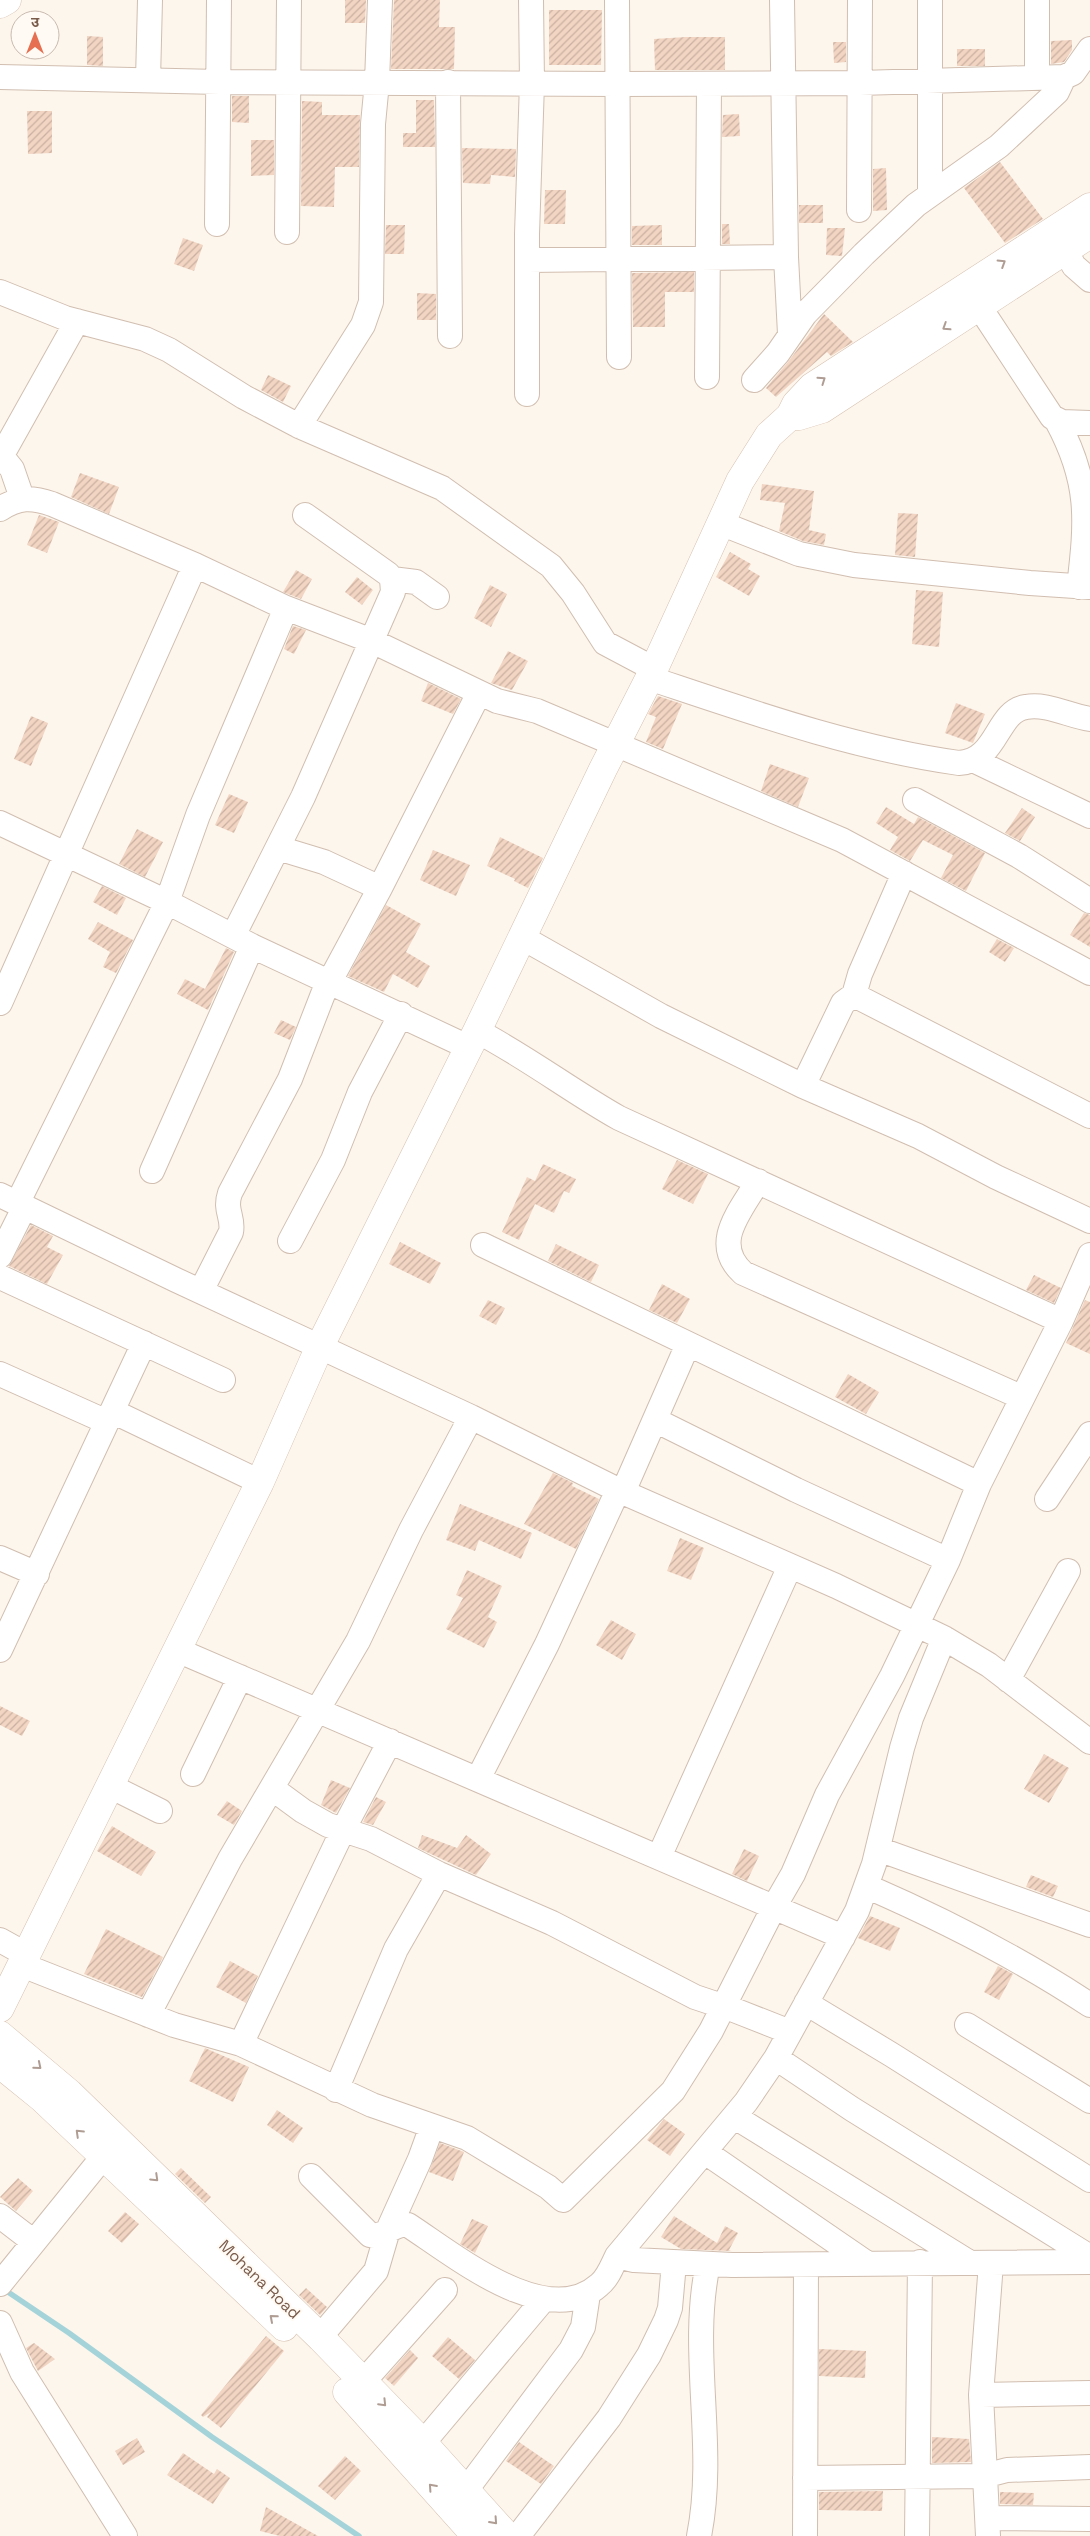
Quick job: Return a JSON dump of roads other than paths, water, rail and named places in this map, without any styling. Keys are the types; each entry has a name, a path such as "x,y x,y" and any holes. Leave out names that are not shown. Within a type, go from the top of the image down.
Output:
{"street":[{"path":"0,4 7,0"},
{"path":"148,80 150,0"},
{"path":"217,224 219,0"},
{"path":"287,232 288,0"},
{"path":"299,426 363,325 370,310 372,291 373,124 377,82 380,0"},
{"path":"527,394 532,84 531,0"},
{"path":"617,0 620,258 619,357"},
{"path":"782,0 786,257 790,334"},
{"path":"859,210 860,0"},
{"path":"930,0 930,194"},
{"path":"1036,78 1037,0"},
{"path":"0,77 219,82 532,84 930,82 1064,77 1072,73 1090,49"},
{"path":"754,380 805,314 864,254 930,194 998,146 1057,92 1064,77"},
{"path":"448,82 450,336"},
{"path":"707,377 709,84"},
{"path":"973,296 1090,207"},
{"path":"0,2008 260,1482 320,1346 523,938 616,743 652,674 720,523 756,452 769,435 790,416 796,404 812,387 973,296 1065,250 1090,234"},
{"path":"1065,250 1074,266 1090,280"},
{"path":"528,260 786,257"},
{"path":"0,292 76,321 128,333 169,350 244,397 299,426 442,488 550,566 573,593 605,643 652,674 827,736 892,752 959,763 973,760 988,748 1009,717 1024,707 1035,706 1090,719"},
{"path":"720,523 799,554 854,565 1084,587 1084,541 1087,502 1071,446 1057,421 1047,411 973,296"},
{"path":"22,498 12,469 1,455 76,321"},
{"path":"1057,421 1090,423"},
{"path":"0,508 22,498 38,499 52,504 196,565 286,608 372,640 508,705 537,711 616,743 842,840 1090,973"},
{"path":"152,1171 278,848 303,797 393,592 392,580 382,569 305,515"},
{"path":"3,988 68,855 196,565"},
{"path":"392,580 404,579 416,582 437,597"},
{"path":"0,1256 14,1202 167,902 198,815 286,608"},
{"path":"201,1291 232,1232 227,1205 230,1193 292,1073 317,1007 380,888 479,692"},
{"path":"973,760 1090,816"},
{"path":"915,800 1018,856 1090,901"},
{"path":"0,823 167,902 242,941 401,1014 473,1039 512,1049 577,1094 619,1118 1061,1321"},
{"path":"278,848 324,862 380,888"},
{"path":"803,1086 843,1003 854,995 860,974 904,872"},
{"path":"523,938 662,1016 803,1086 918,1136 996,1177 1090,1221"},
{"path":"854,995 1090,1116"},
{"path":"290,1240 333,1160 356,1099 401,1014"},
{"path":"758,1181 730,1232 727,1244 728,1254 734,1264 743,1272 1021,1397"},
{"path":"14,1202 471,1417 620,1491 790,1566 944,1638 989,1665 1090,1742"},
{"path":"483,1245 979,1484"},
{"path":"0,1940 25,1960 148,2015 241,2044 336,2090 432,2126 451,2131 481,2144 548,2187 563,2200 673,2091 699,2052 793,1874 827,1795 892,1676 948,1560 979,1484 1021,1397 1061,1321 1090,1256"},
{"path":"0,1278 223,1380"},
{"path":"0,1650 144,1343"},
{"path":"478,1779 547,1644 656,1420 688,1344"},
{"path":"0,1374 109,1417 260,1482"},
{"path":"148,2015 230,1859 273,1789 358,1641 415,1522 471,1417"},
{"path":"656,1420 796,1490 948,1560"},
{"path":"1047,1499 1090,1434"},
{"path":"0,1558 37,1574"},
{"path":"659,1857 790,1566"},
{"path":"1008,1680 1068,1571"},
{"path":"311,2176 370,2235 377,2236 401,2225 408,2225 513,2290 544,2300 573,2298 588,2294 601,2284 617,2256 736,2117 776,2058 857,1911 878,1849 909,1726 944,1638"},
{"path":"177,1650 843,1937"},
{"path":"194,1774 240,1677"},
{"path":"241,2044 343,1830 390,1741"},
{"path":"110,1786 160,1811"},
{"path":"273,1789 317,1819 371,1839 439,1874 552,1923 680,1990 790,2032"},
{"path":"878,1849 930,1866 1090,1925"},
{"path":"336,2090 396,1950 439,1874"},
{"path":"866,1886 972,1935 1043,1974 1090,2005"},
{"path":"806,2004 892,2055 1090,2180"},
{"path":"967,2025 1090,2101"},
{"name":"Mohana Road","path":"0,2035 69,2093 110,2149 314,2356 476,2536"},
{"path":"776,2058 852,2110 1090,2257"},
{"name":"Mohana Road","path":"0,2064 110,2149 320,2337 423,2443 507,2536"},
{"path":"736,2117 967,2261"},
{"path":"320,2337 376,2271 388,2230 420,2159 432,2126"},
{"path":"4,2280 110,2149"},
{"path":"706,2152 865,2262"},
{"path":"0,2216 34,2242"},
{"path":"617,2256 634,2260 708,2264 806,2265 865,2262 967,2261 991,2263 1090,2262"},
{"path":"917,2536 920,2262"},
{"path":"518,2536 609,2418 650,2355 670,2308 674,2263"},
{"path":"991,2263 981,2395 988,2527 1090,2519"},
{"path":"699,2536 705,2497 701,2300 708,2264"},
{"path":"804,2536 806,2265"},
{"path":"363,2382 445,2290"},
{"path":"466,2490 571,2350 583,2327 588,2294"},
{"path":"423,2443 544,2300"},
{"path":"0,2323 11,2372 125,2536"},
{"path":"981,2395 1090,2393"},
{"path":"805,2478 984,2476 1006,2470 1090,2467"}],"waterway":[{"path":"2,2288 69,2333 212,2437 359,2536"}]}
